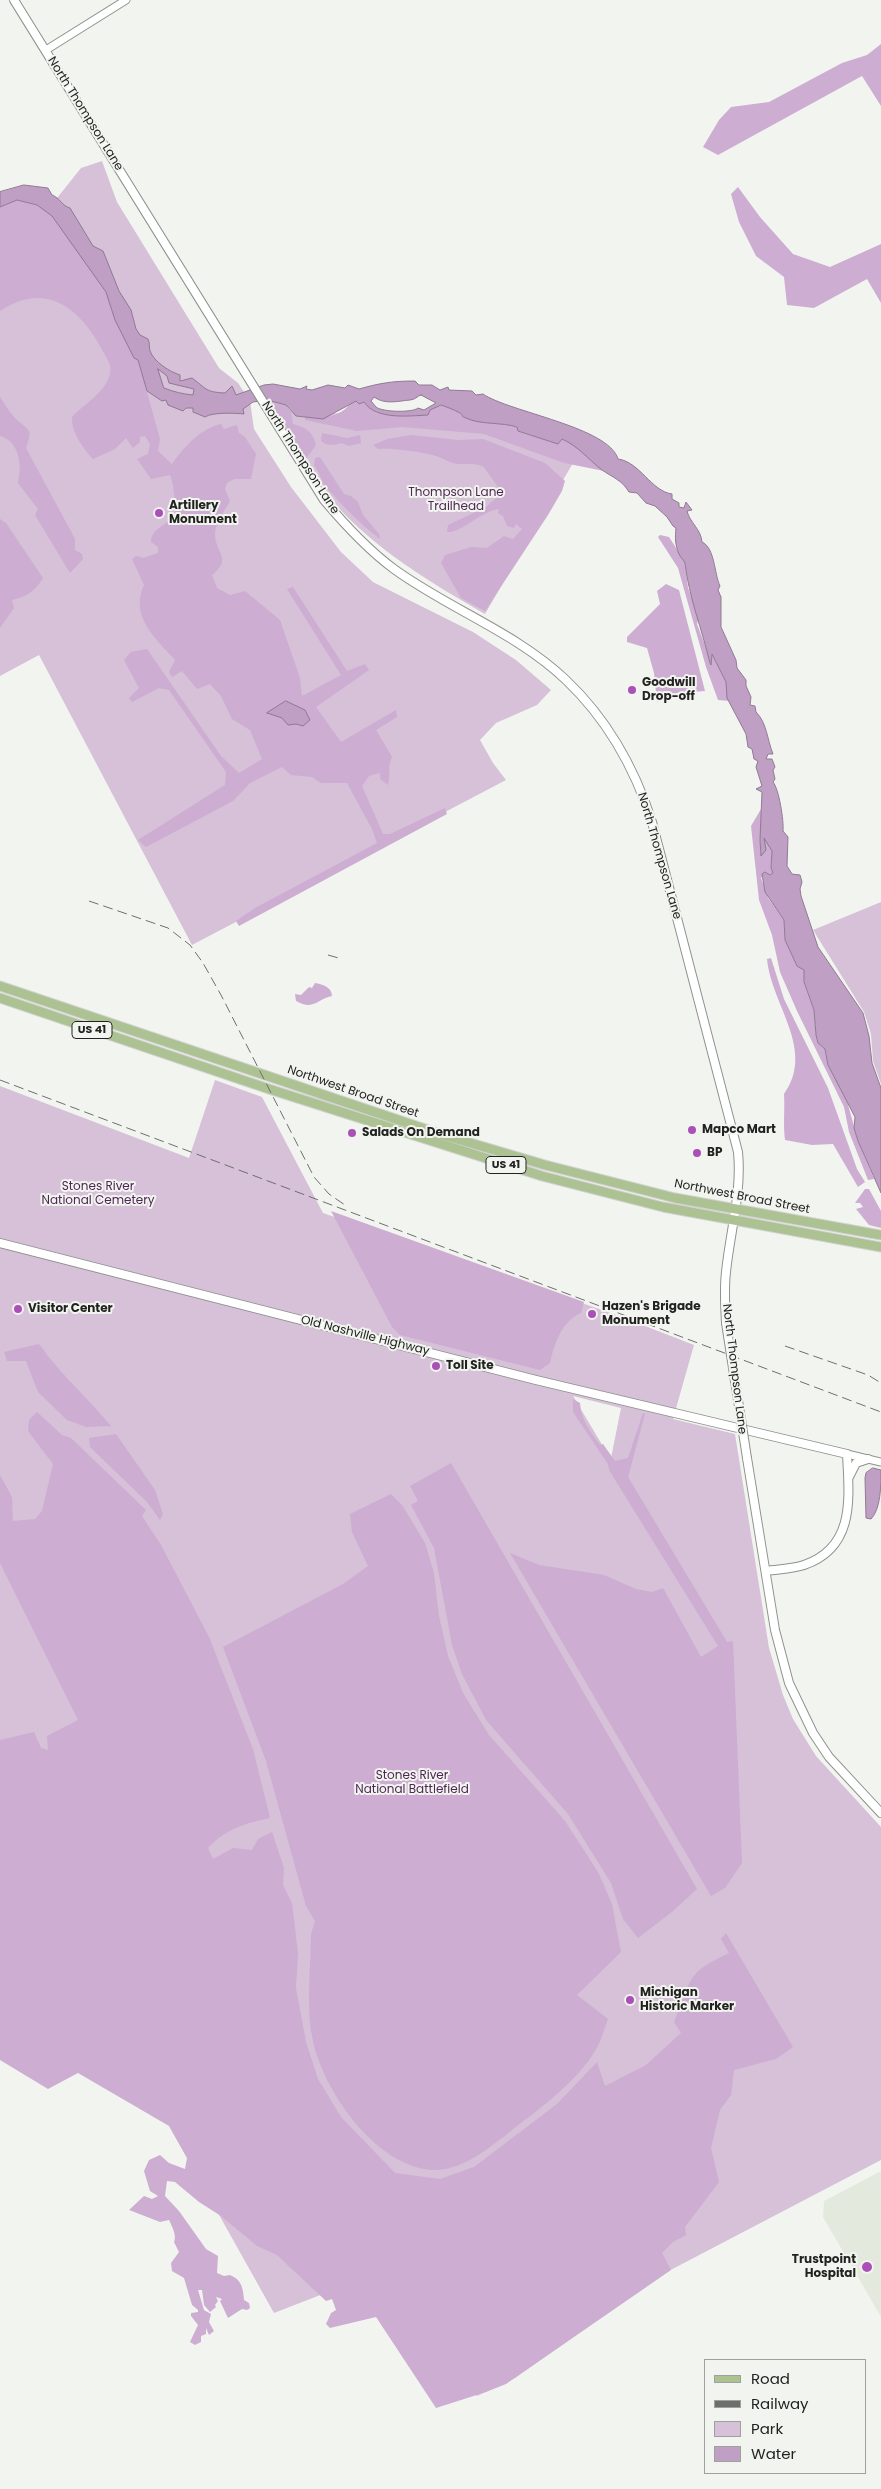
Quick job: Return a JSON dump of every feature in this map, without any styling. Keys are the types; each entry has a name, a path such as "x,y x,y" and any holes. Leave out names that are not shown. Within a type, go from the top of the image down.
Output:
{"main road":[{"name":"North Thompson Lane","path":"14,0 324,500 361,542 416,584 532,653 561,676 589,705 626,758 644,796 652,822 738,1152 740,1176 726,1271 726,1323 782,1662 799,1706 813,1733 829,1757 881,1813"},
{"name":"Northwest Broad Street","path":"0,986 410,1124 545,1165 675,1198 878,1234"},
{"name":"Northwest Broad Street","path":"0,998 407,1134 542,1176 662,1207 879,1246"},
{"path":"38,1011 42,1000"},
{"path":"146,1048 150,1037"},
{"path":"250,1082 253,1071"},
{"path":"320,1105 324,1095"},
{"path":"407,1134 410,1124"},
{"path":"469,1154 472,1144"},
{"path":"542,1176 545,1165"},
{"path":"588,1188 591,1177"},
{"name":"Old Nashville Highway","path":"0,1242 555,1384 847,1454"},
{"path":"766,1570 803,1565 819,1558 832,1546 843,1531 849,1512 847,1454"},
{"path":"848,1481 856,1463 868,1459"}],"street":[{"path":"46,50 126,0"},
{"path":"847,1454 881,1462"}],"shaded area":[{"name":"Trustpoint Hospital","path":"881,2171 881,2317 823,2217 824,2201"}],"green space":[{"path":"881,44 881,106 862,76 718,155 703,147 719,120 731,107 769,102 842,63 867,55"},
{"path":"102,161 117,202 219,368 238,383 250,401 254,429 291,487 341,552 373,582 473,632 516,660 551,690 537,705 496,723 480,740 493,763 506,780 192,945 39,655 0,676 0,208 49,208 81,168"},
{"path":"738,187 760,217 793,254 830,267 881,244 881,303 867,279 814,308 787,305 784,277 756,256 739,222 731,194"},
{"path":"17,200 37,205 52,216 106,292 115,320 134,357 138,360 160,439 158,451 172,464 199,434 221,424 224,429 237,425 239,433 245,437 256,454 251,479 234,479 227,483 225,489 230,501 215,533 222,560 218,569 212,575 217,588 230,595 245,591 280,620 300,678 302,696 341,675 287,589 293,587 347,671 365,664 369,670 316,707 341,742 396,710 397,717 376,730 392,757 388,785 380,779 380,773 369,776 362,786 383,834 390,834 445,808 447,814 239,926 236,921 255,908 377,843 372,829 347,783 321,783 312,777 291,775 282,767 250,783 233,801 146,847 138,840 225,785 226,772 169,690 159,688 132,702 129,698 139,688 124,660 131,652 147,649 221,756 239,773 262,759 250,730 232,719 221,696 210,684 197,689 182,671 172,677 169,672 175,660 153,635 142,617 140,596 144,585 132,559 136,556 143,558 158,553 158,547 151,542 152,537 156,530 175,514 174,489 170,475 151,479 137,459 148,454 150,444 145,436 140,437 140,442 133,448 126,438 115,449 93,459 78,439 73,428 72,417 99,392 108,380 111,371 100,346 81,319 70,309 58,302 31,298 16,302 0,311 0,207"},
{"path":"0,397 13,416 28,430 29,436 26,448 75,539 75,550 82,554 83,559 70,573 35,515 38,509 18,483 20,469 16,449 12,443 0,436"},
{"name":"Thompson Lane Trailhead","path":"268,400 277,402 300,417 369,410 463,416 558,444 572,442 580,451 485,614 405,565 351,520 334,503"},
{"path":"268,400 286,405 291,412 293,424 305,429 313,436 316,445 306,459 289,435"},
{"path":"357,401 359,404 364,402 377,413 427,415 430,410 441,405 456,410 463,417 471,420 517,427 518,431 558,444 562,439 572,442 604,471 564,463 484,434 402,427 357,431 305,420 305,417 321,418 335,415 351,403"},
{"path":"322,433 347,438 360,435 361,443 349,446 342,443 329,445 321,441"},
{"path":"411,435 458,440 483,439 545,463 565,481 562,491 548,515 485,611 461,598 441,563 445,555 471,547 487,548 504,536 513,539 522,529 516,524 514,528 507,526 503,516 498,513 499,509 485,514 458,530 447,532 448,525 486,507 502,493 484,467 472,464 456,464 436,456 415,452 378,449 373,445 387,439"},
{"path":"320,457 344,494 351,496 358,502 363,515 379,534 380,539 351,514 325,486 314,465 315,458"},
{"path":"0,519 6,523 43,578 30,592 12,600 14,608 0,628"},
{"path":"660,535 669,537 685,562 688,588 699,617 697,624 711,661 712,654 726,682 730,701 718,700 706,667 678,568 658,537"},
{"path":"666,584 679,590 705,691 677,693 657,702 654,673 647,648 627,642 627,637 660,604 657,591"},
{"path":"761,809 760,851 761,853 764,837 772,851 771,868 773,873 770,875 765,872 761,878 768,898 784,920 785,940 797,966 804,969 804,983 814,1010 818,1043 825,1049 828,1065 846,1097 858,1141 874,1179 868,1180 849,1132 844,1107 780,972 772,935 759,900 751,826"},
{"path":"881,902 881,1084 873,1061 871,1034 864,1012 813,930"},
{"path":"771,958 784,999 828,1088 857,1169 865,1182 858,1187 833,1144 812,1145 785,1140 784,1094 793,1077 795,1061 794,1044 770,976 767,959"},
{"path":"315,983 328,988 332,996 311,1005 296,1001 295,994 301,995 309,987 312,988"},
{"name":"Stones River National Battlefield","path":"215,1080 262,1097 323,1213 622,1317 694,1345 673,1419 735,1434 769,1648 783,1695 793,1719 816,1756 881,1827 881,2160 661,2275 515,2378 477,2396 359,2280 274,2313 0,1824 0,1086 189,1158","holes":["573,1396 621,1408 611,1458 610,1458"]},
{"path":"865,1189 869,1189 881,1211 881,1228 869,1225 856,1209 863,1207 860,1203 855,1203"},
{"path":"331,1211 584,1302 581,1313 564,1327 554,1348 550,1363 540,1370 400,1335 392,1327"},
{"path":"39,1344 56,1366 111,1426 86,1427 67,1420 38,1392 26,1361 7,1361 4,1352"},
{"path":"573,1399 580,1403 584,1420 593,1435 600,1445 603,1444 615,1461 628,1458 643,1413 645,1414 628,1477 727,1642 733,1641 742,1863 725,1888 711,1896 510,1553 539,1565 604,1575 636,1589 652,1592 663,1588 701,1657 718,1646 609,1470 608,1464 573,1412"},
{"path":"37,1412 62,1435 71,1438 146,1510 142,1516 161,1545 209,1637 253,1749 270,1818 229,1831 208,1848 213,1859 233,1848 252,1850 258,1839 272,1832 284,1868 283,1885 292,1903 298,1953 296,1988 306,2042 318,2079 341,2117 395,2173 440,2179 474,2167 557,2104 597,2062 605,2086 646,2065 681,2033 674,2022 691,1980 704,1967 729,1953 721,1939 726,1933 793,2047 776,2059 734,2070 731,2095 720,2110 711,2148 719,2182 685,2227 686,2235 673,2242 662,2253 671,2270 506,2384 436,2408 376,2317 330,2328 326,2324 331,2313 336,2310 332,2299 326,2301 277,2255 257,2246 175,2182 167,2181 165,2196 179,2211 206,2249 218,2256 217,2273 224,2276 230,2275 239,2282 244,2300 249,2303 250,2308 247,2310 242,2309 228,2318 220,2301 222,2299 216,2297 218,2301 215,2305 216,2307 210,2312 204,2305 202,2290 198,2290 204,2310 211,2314 209,2322 214,2331 209,2335 206,2328 206,2334 201,2336 201,2342 195,2345 190,2342 198,2325 191,2316 191,2313 198,2312 198,2310 192,2305 184,2278 172,2271 171,2263 179,2252 174,2242 175,2234 169,2220 160,2222 129,2210 144,2196 152,2199 158,2196 150,2191 144,2171 149,2160 160,2155 169,2163 185,2169 187,2158 169,2126 78,2073 48,2089 0,2060 0,1740 34,1732 41,1748 48,1750 47,1736 78,1720 0,1563 0,1475 12,1497 13,1521 35,1519 42,1511 53,1464 28,1431 29,1420"},
{"path":"116,1434 155,1490 163,1514 160,1520 147,1502 90,1447 89,1438"},
{"path":"451,1463 697,1889 673,1911 638,1938 623,1919 611,1883 568,1814 486,1720 462,1674 452,1645 434,1548 411,1505 418,1501 410,1486"},
{"path":"391,1494 402,1505 425,1543 434,1573 439,1616 448,1656 463,1693 489,1735 565,1821 598,1872 612,1904 621,1952 577,1995 608,2019 599,2044 584,2067 551,2099 488,2149 455,2167 431,2170 410,2165 390,2154 371,2139 354,2121 339,2100 326,2078 317,2056 309,2012 311,1934 315,1921 306,1906 266,1761 223,1647 343,1584 368,1566 352,1532 350,1514"}],"water":[{"path":"24,185 48,188 52,195 70,208 93,246 103,251 119,291 131,310 136,329 140,335 148,339 152,355 163,366 180,375 180,381 192,378 207,389 218,393 225,393 232,386 236,395 264,385 273,384 300,389 307,386 306,389 312,390 328,385 345,388 348,385 359,389 407,381 415,381 419,385 432,385 440,390 448,387 449,390 472,391 476,395 483,394 496,401 557,421 597,438 611,448 618,459 633,465 658,488 672,494 672,499 679,503 679,507 684,508 686,502 692,510 687,511 688,515 700,533 702,542 706,545 714,561 720,586 718,590 721,597 721,627 736,660 737,668 746,680 746,686 751,697 750,705 755,706 756,712 760,716 773,754 768,754 766,759 772,759 775,767 773,770 775,779 773,782 781,805 783,831 788,837 787,866 792,874 800,875 802,882 801,896 818,947 863,1013 869,1036 872,1063 881,1088 881,1193 858,1141 854,1128 855,1117 828,1065 825,1049 818,1043 814,1010 804,982 804,970 797,966 785,940 784,920 765,892 762,874 765,872 770,875 773,873 771,868 772,851 764,838 766,850 761,856 762,792 756,789 762,786 756,767 758,761 754,759 752,749 748,747 746,734 727,698 726,682 712,654 711,665 710,663 685,563 677,547 675,538 676,528 667,517 655,506 646,503 637,493 629,492 620,482 602,470 573,445 562,439 558,444 518,431 517,427 472,420 441,405 430,410 428,415 393,416 376,412 364,402 359,404 356,401 323,419 296,416 286,405 268,400 253,402 243,409 244,414 230,413 208,415 205,417 193,412 193,408 186,408 183,411 168,405 166,400 162,401 147,391 138,360 134,358 115,320 106,292 52,216 37,205 17,200 0,207 0,192","holes":["158,369 167,376 169,383 194,389 193,395 178,393 164,388","421,395 436,403 424,410 418,408 410,411 397,411 379,409 371,401 374,397 387,402 396,402 412,400"]},
{"path":"286,701 305,710 310,720 303,726 296,724 288,725 282,718 267,713"},
{"path":"873,1468 881,1470 881,1483 879,1503 871,1519 866,1518 865,1478 866,1473"}],"railway":[{"path":"89,901 168,928 190,945 203,963 221,995 314,1177 329,1194 345,1205"},
{"path":"328,955 342,959"},
{"path":"0,1080 881,1412"},
{"path":"785,1346 868,1375 881,1383"}],"place":[{"name":"Artillery Monument","path":"159,513"},
{"name":"Goodwill Drop-off","path":"632,690"},
{"name":"Mapco Mart","path":"692,1130"},
{"name":"Salads On Demand","path":"352,1133"},
{"name":"BP","path":"697,1153"},
{"name":"Visitor Center","path":"18,1309"},
{"name":"Hazen's Brigade Monument","path":"592,1314"},
{"name":"Toll Site","path":"436,1366"},
{"name":"Michigan Historic Marker","path":"630,2000"},
{"name":"Trustpoint Hospital","path":"867,2267"}],"park label":[{"name":"Stones River National Cemetery","path":"98,1194"}]}
